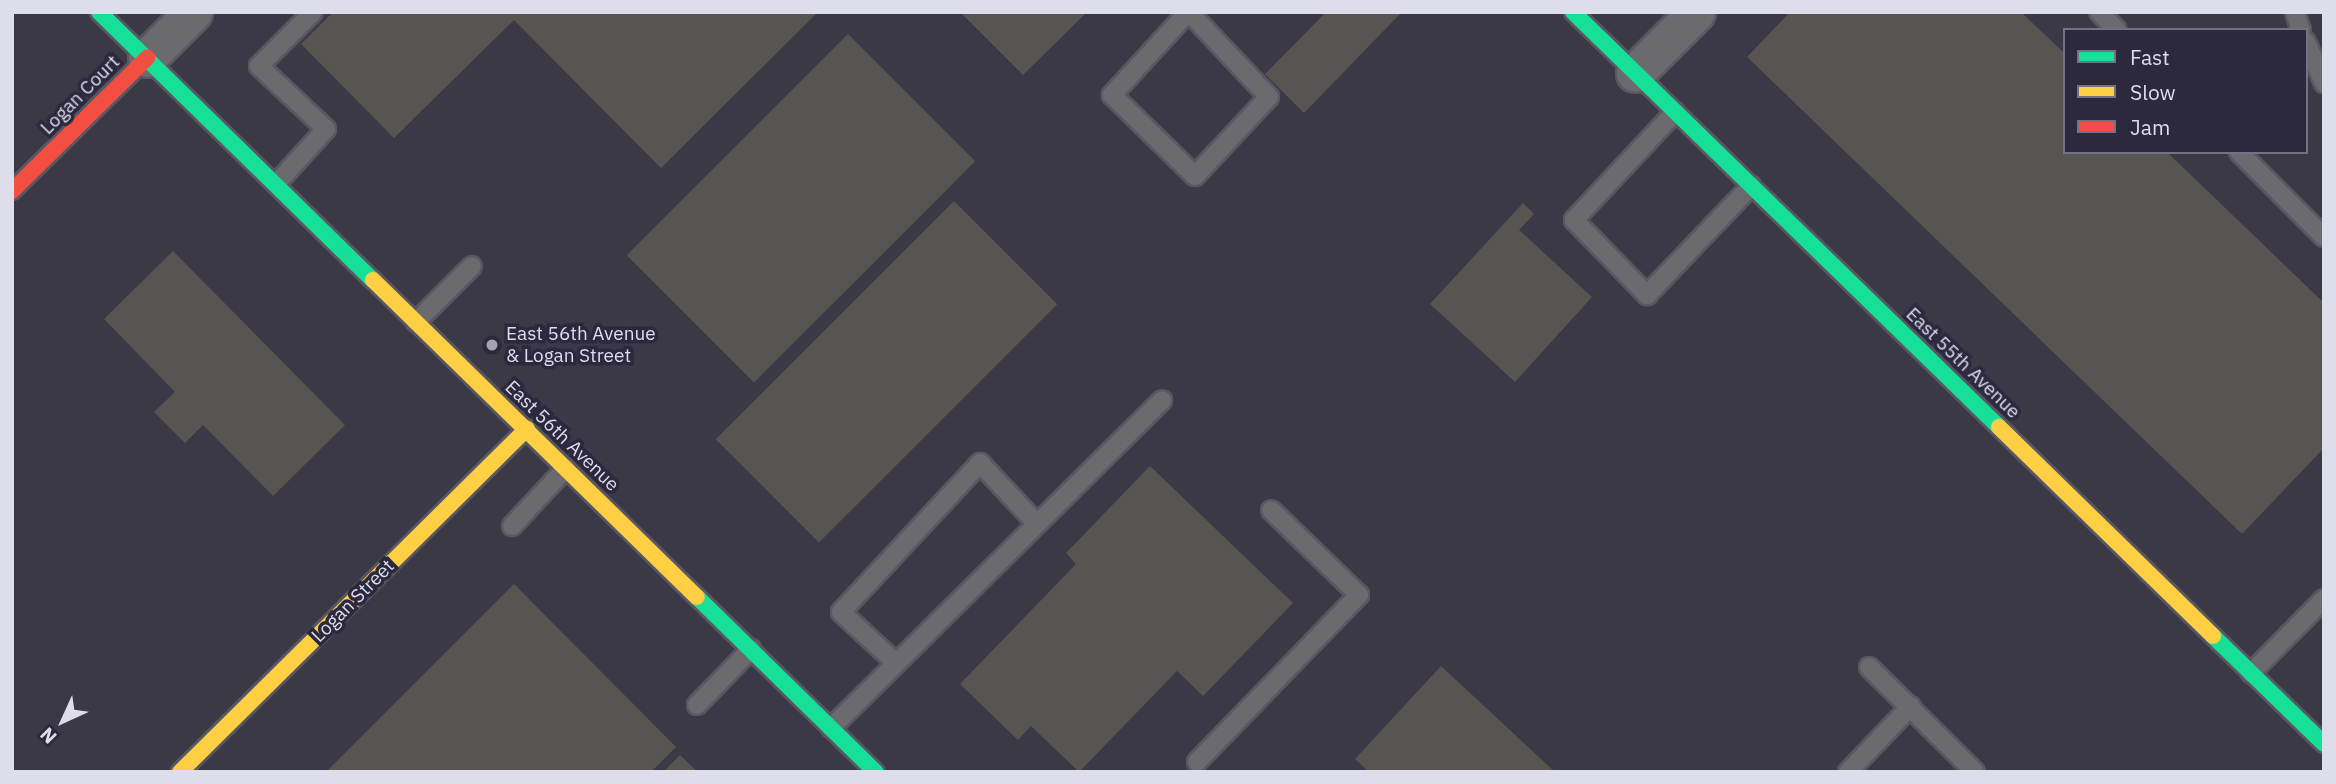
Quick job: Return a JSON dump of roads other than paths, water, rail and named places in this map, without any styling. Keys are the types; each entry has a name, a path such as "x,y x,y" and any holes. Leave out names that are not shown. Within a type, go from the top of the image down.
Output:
{"street":[{"name":"East 56th Avenue","path":"99,12 876,772"},
{"path":"147,58 193,12"},
{"name":"East 55th Avenue","path":"1573,12 2324,744"},
{"path":"1635,73 1696,12"},
{"name":"Logan Court","path":"12,191 147,58"},
{"name":"Logan Street","path":"180,772 527,429"}],"lane":[{"path":"276,184 326,129 259,66 313,12"},
{"path":"1189,12 1269,97 1195,176 1112,95 1189,12"},
{"path":"2099,12 2115,28"},
{"path":"2308,47 2324,83"},
{"path":"1675,112 1574,220 1647,295 1751,186"},
{"path":"2241,154 2324,237"},
{"path":"416,322 472,266"},
{"path":"831,727 1163,400"},
{"path":"896,663 841,612 980,463 1037,524"},
{"path":"512,526 566,468"},
{"path":"1197,762 1359,594 1271,510"},
{"path":"2251,673 2324,599"},
{"path":"697,705 751,649"},
{"path":"1869,667 1975,772"},
{"path":"1849,772 1911,706"},
{"path":"843,772 859,755"}],"place":[{"name":"East 56th Avenue & Logan Street","path":"492,345"}]}
